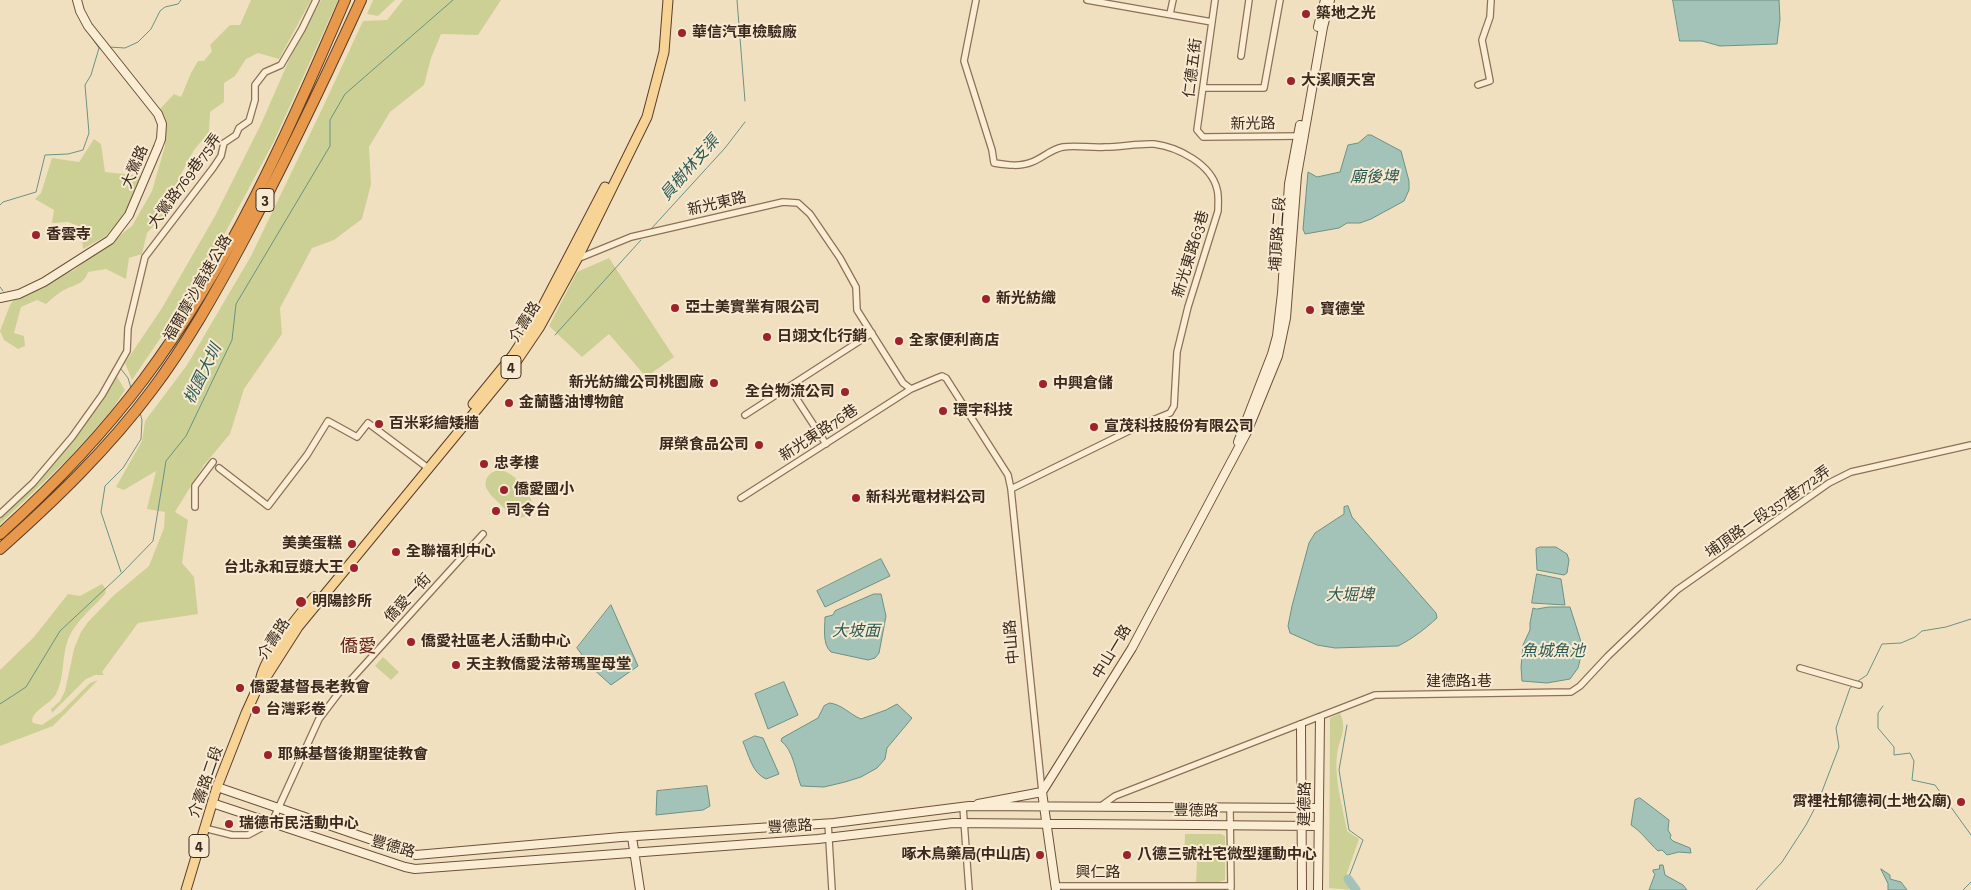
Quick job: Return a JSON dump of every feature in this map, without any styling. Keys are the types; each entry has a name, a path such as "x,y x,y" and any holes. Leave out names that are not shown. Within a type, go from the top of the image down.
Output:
{"highway":[{"name":"福爾摩沙高速公路","path":"0,534 28,509 77,459 117,413 144,379 192,309 252,203 301,102 345,0"},
{"name":"福爾摩沙高速公路","path":"0,549 87,467 152,390 202,316 261,208 313,106 361,0"}],"main road":[{"name":"大鶯路","path":"0,298 19,294 44,282 110,240 129,215 161,139 162,124 152,105 107,51 82,17 77,0"},
{"name":"介壽路","path":"574,257 645,104 660,42 663,0"},
{"name":"介壽路","path":"246,713 260,682 268,674 298,627 426,466 516,362 539,328 646,117 664,52 668,0"},
{"name":"埔頂路二段","path":"1301,136 1325,0"},
{"name":"埔頂路二段","path":"1213,495 1231,461 1272,354 1277,336 1289,184 1330,0"},
{"name":"中山一路","path":"1042,792 1132,648 1213,495"},
{"name":"介壽路二段","path":"186,890 217,787 246,713"},
{"name":"建德路","path":"1318,890 1320,718"},
{"name":"建德路","path":"1301,724 1302,890"},
{"name":"豐德路","path":"217,787 416,855 828,823 966,807 1318,808"},
{"path":"966,807 986,801 1042,792 1056,888"},
{"name":"豐德路","path":"212,803 414,869 829,838 920,826 964,823 1318,826"},
{"path":"632,837 640,890"}],"street":[{"name":"大鶯路769巷75弄","path":"0,514 32,483 72,437 102,395 126,351 128,328 145,257 213,168 221,156 224,143 236,135 239,128 249,120 253,113 255,85 266,72 281,65 302,30 316,0"},
{"name":"新光東路63巷","path":"976,0 964,61 992,150 994,163 1015,166 1032,162 1052,150 1064,147 1084,148 1154,144 1181,152 1200,165 1213,179 1217,188 1218,201 1218,211 1188,307 1178,352 1174,406 1170,413 1143,424 1012,488"},
{"path":"1087,0 1108,2 1212,22"},
{"path":"1170,14 1173,0"},
{"name":"仁德五街","path":"1203,137 1197,130 1215,0"},
{"path":"1241,56 1249,0"},
{"path":"1204,88 1264,88 1280,0"},
{"path":"1478,85 1490,81 1482,40 1490,17 1491,0"},
{"name":"新光路","path":"1203,137 1301,136"},
{"name":"新光東路","path":"574,257 631,237 783,202 798,203 810,214 840,258 856,287 857,310 872,334"},
{"path":"745,414 872,334 902,383 911,389"},
{"name":"新光東路76巷","path":"741,498 911,389 942,376 946,378 1008,475 1012,488"},
{"path":"789,387 826,444"},
{"path":"219,468 268,506 307,455 328,421 357,437 368,423 426,466"},
{"name":"埔頂路一段357巷772弄","path":"1608,656 1686,583 1839,477 1865,468 1971,445"},
{"path":"195,508 195,486 213,462"},
{"name":"中山路","path":"1012,488 1042,792"},
{"name":"僑愛一街","path":"278,808 319,719 344,687 483,534"},
{"name":"建德路1巷","path":"1100,806 1115,796 1368,698 1383,694 1571,692 1580,686 1608,656"},
{"path":"1800,668 1859,685"},
{"path":"966,807 964,823 969,890"},
{"path":"204,828 232,835 248,835 272,822 278,808"},
{"path":"1230,808 1231,888"},
{"path":"828,823 832,890"},
{"name":"興仁路","path":"1056,888 1231,888"}],"green space":[{"path":"251,0 311,0 279,59 258,53 246,59 235,76 224,83 224,102 210,112 209,132 194,150 180,176 171,207 147,233 142,254 129,258 126,279 106,269 88,272 82,281 61,292 46,304 37,300 21,307 14,333 24,336 25,346 18,349 4,340 0,331 10,305 16,297 74,270 132,226 152,191 165,146 165,125 160,109 174,94 181,97 198,61 204,61 212,51 210,45 230,25 240,25"},
{"path":"321,0 338,0 274,141 201,278 132,380 125,363 162,308 215,216 261,124 289,60"},
{"path":"373,0 395,0 378,16 367,14"},
{"path":"403,0 501,0 478,35 441,34 431,58 424,85 390,112 369,147 371,184 362,219 334,240 312,248 280,308 282,334 244,389 230,434 204,465 175,512 188,520 182,563 194,577 198,614 138,623 102,672 104,675 95,675 86,679 52,713 51,709 60,701 65,691 74,649 81,632 113,596 149,566 164,528 165,512 147,509 156,471 124,490 116,487 142,441 145,421 187,365 251,256 363,21 387,20"},
{"path":"94,139 101,144 105,172 143,176 126,213 106,236 83,249 81,227 68,222 52,223 54,210 35,199 41,193 52,158 79,162"},
{"path":"609,258 674,357 646,377 609,334 582,357 549,326 577,272"},
{"path":"116,375 125,390 111,411 68,459 0,524 0,516 23,496 62,454"},
{"path":"501,470 517,479 530,496 532,507 524,517 516,517 507,511 486,487 486,480 490,474"},
{"path":"102,584 106,589 105,594 78,623 70,636 65,649 61,680 57,692 51,700 36,712 32,720 33,723 42,725 61,712 90,683 98,680 53,726 0,746 0,670 34,637 68,594 80,596"},
{"path":"383,657 399,672 391,680 375,666"},
{"path":"1340,713 1343,730 1336,764 1338,783 1347,831 1359,839 1345,879 1352,890 1329,888 1330,718"},
{"path":"1185,834 1221,834 1225,836 1225,880 1219,882 1196,882 1197,862 1184,860"}],"water":[{"path":"1673,0 1779,0 1780,19 1777,44 1720,46 1702,41 1680,41"},
{"name":"廟後埤","path":"1368,135 1401,151 1409,181 1409,190 1404,201 1360,223 1347,223 1339,228 1305,234 1303,229 1308,172 1317,177 1340,172 1348,145 1358,143"},
{"name":"大堀埤","path":"1348,506 1352,517 1436,613 1437,618 1398,646 1335,648 1317,645 1290,633 1288,626 1292,606 1309,543 1315,533 1344,514 1344,507"},
{"path":"1540,547 1556,547 1567,554 1569,560 1567,573 1564,575 1537,570 1536,549"},
{"name":"大坡面","path":"881,559 890,576 825,607 817,591"},
{"path":"1537,574 1561,579 1565,605 1532,603"},
{"name":"大坡面","path":"874,594 881,594 886,616 879,653 875,658 868,660 831,652 825,640 825,617 833,615 835,611"},
{"path":"611,605 638,666 611,685 591,667 577,648"},
{"name":"魚城魚池","path":"1570,607 1583,648 1578,668 1570,679 1547,683 1522,681 1523,645 1530,630 1533,608"},
{"path":"784,682 798,715 768,729 755,694"},
{"path":"830,703 861,719 897,704 912,718 887,748 885,759 877,768 861,777 824,787 801,786 791,755 781,741 782,738 818,718 824,706"},
{"path":"755,736 763,738 779,774 766,779 757,773 743,742"},
{"path":"707,786 710,806 703,810 656,815 657,791"},
{"path":"1640,798 1669,820 1668,830 1671,835 1670,838 1690,848 1691,853 1679,852 1667,855 1662,850 1658,851 1631,825 1635,800"},
{"path":"1660,865 1663,865 1665,875 1683,885 1687,890 1649,890 1655,874 1653,870 1659,869"},
{"path":"1881,869 1890,875 1890,879 1901,882 1907,890 1888,890 1888,884"}],"waterway":[{"path":"109,47 125,48 138,42 151,29 160,11 165,7 178,4 181,0"},
{"name":"桃園大圳","path":"0,704 26,687 60,631 153,541 166,461 186,436 232,340 236,304 330,146 330,120 345,94 453,0"},
{"name":"員樹林支渠","path":"737,0 745,101"},
{"path":"84,27 99,48"},
{"path":"0,205 3,202 36,192 45,155 68,154 83,150 89,133 85,85 91,75 100,48"},
{"name":"員樹林支渠","path":"651,229 725,148 745,122"},
{"name":"員樹林支渠","path":"555,335 641,240"},
{"path":"0,287 3,291"},
{"path":"121,369 128,378 131,388"},
{"path":"121,572 101,512 105,486 123,468 141,439 142,420 140,413"},
{"path":"1858,681 1867,675 1882,644 1901,643 1915,637 1922,631 1946,627 1971,619"},
{"path":"1756,890 1782,862 1806,825 1818,802 1839,747 1836,728 1850,688 1853,686"},
{"path":"1883,706 1878,713 1878,728 1894,747 1894,755 1910,753 1914,761 1912,780 1935,785 1971,835"},
{"path":"1347,725 1339,770 1349,830 1363,840 1348,879"},
{"path":"1348,879 1356,890"},
{"path":"1963,890 1971,882"}],"place":[{"name":"築地之光","path":"1306,14"},
{"name":"華信汽車檢驗廠","path":"682,33"},
{"name":"大溪順天宮","path":"1291,81"},
{"name":"香雲寺","path":"36,235"},
{"name":"新光紡織","path":"986,299"},
{"name":"亞士美實業有限公司","path":"675,308"},
{"name":"寶德堂","path":"1310,310"},
{"name":"日翊文化行銷","path":"767,337"},
{"name":"全家便利商店","path":"899,341"},
{"name":"新光紡織公司桃園廠","path":"714,383"},
{"name":"中興倉儲","path":"1043,384"},
{"name":"全台物流公司","path":"845,392"},
{"name":"金蘭醬油博物館","path":"509,403"},
{"name":"環宇科技","path":"943,411"},
{"name":"百米彩繪矮牆","path":"379,424"},
{"name":"宣茂科技股份有限公司","path":"1094,427"},
{"name":"屏榮食品公司","path":"759,445"},
{"name":"忠孝樓","path":"484,464"},
{"name":"僑愛國小","path":"504,490"},
{"name":"新科光電材料公司","path":"856,498"},
{"name":"司令台","path":"496,511"},
{"name":"美美蛋糕","path":"352,544"},
{"name":"全聯福利中心","path":"396,552"},
{"name":"台北永和豆漿大王","path":"354,568"},
{"name":"明陽診所","path":"301,602"},
{"name":"僑愛社區老人活動中心","path":"411,642"},
{"name":"天主教僑愛法蒂瑪聖母堂","path":"456,665"},
{"name":"僑愛基督長老教會","path":"240,688"},
{"name":"台灣彩卷","path":"256,710"},
{"name":"耶穌基督後期聖徒教會","path":"268,755"},
{"name":"霄裡社郁德祠(土地公廟)","path":"1961,802"},
{"name":"瑞德市民活動中心","path":"229,824"},
{"name":"啄木鳥藥局(中山店)","path":"1040,855"},
{"name":"八德三號社宅微型運動中心","path":"1127,855"}],"district":[{"name":"僑愛","path":"358,647"}]}
